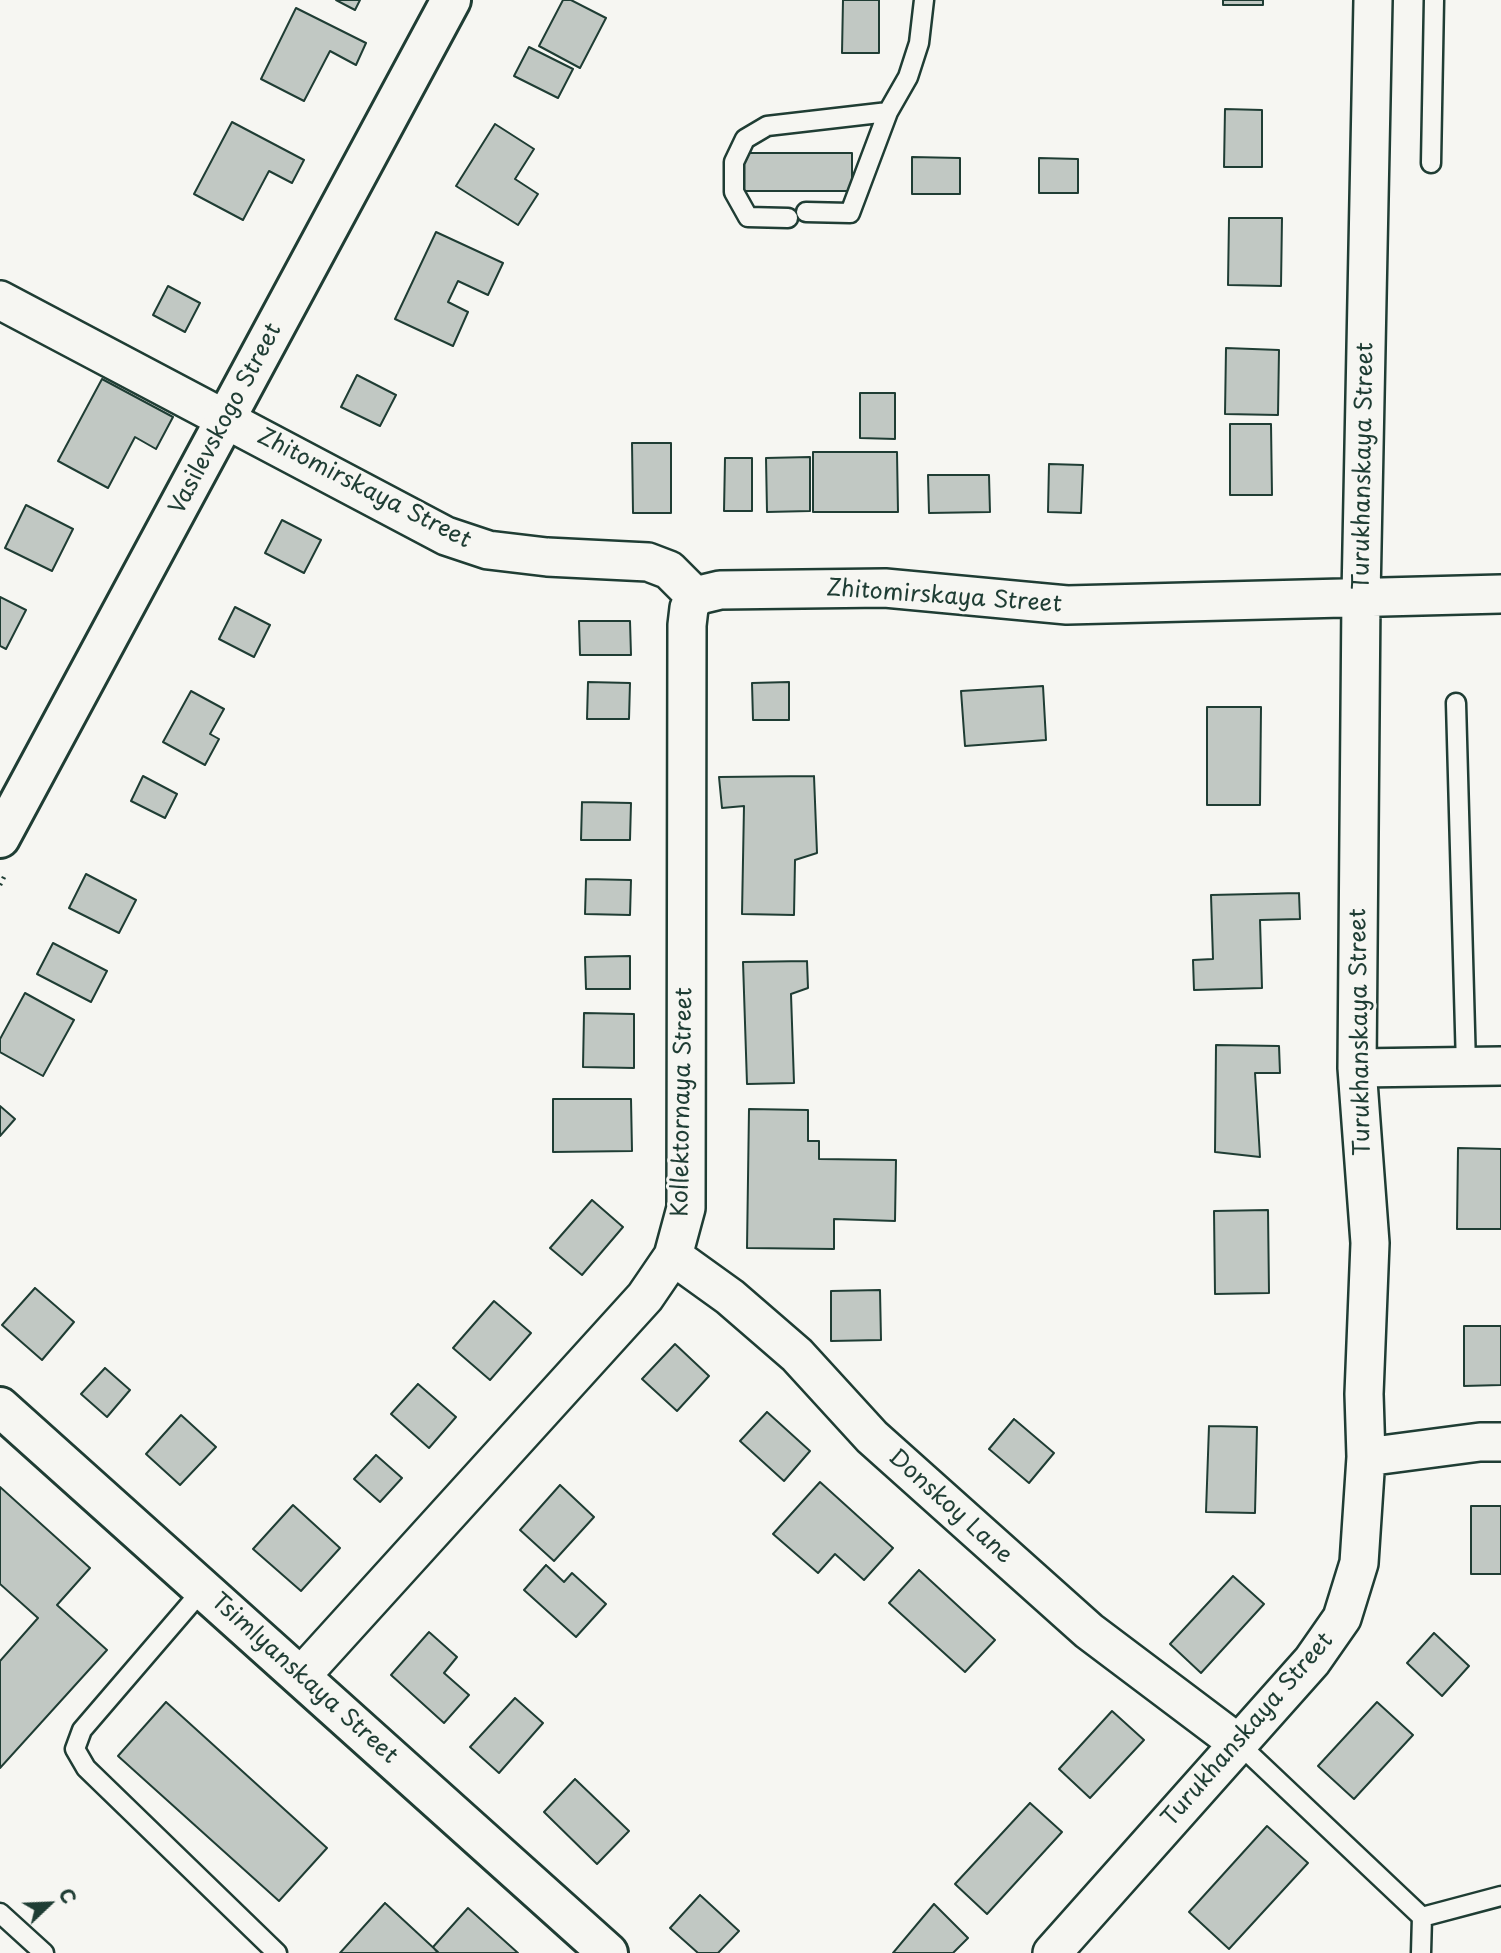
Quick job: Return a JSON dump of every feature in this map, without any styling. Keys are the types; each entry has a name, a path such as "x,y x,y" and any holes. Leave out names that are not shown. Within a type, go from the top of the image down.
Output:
{"street":[{"name":"Vasilevskogo Street","path":"0,838 452,0"},
{"name":"Turukhanskaya Street","path":"1052,1953 1312,1661 1342,1618 1359,1563 1366,1457 1364,1394 1370,1243 1357,1068 1361,596 1373,0"},
{"name":"Zhitomirskaya Street","path":"0,300 446,536 488,550 547,557 648,562 669,570 695,596 720,590 885,588 1067,605 1501,594"},
{"name":"Kollektornaya Street","path":"301,1676 645,1297 673,1256 686,1208 687,625 695,596"},
{"path":"1357,1068 1484,1066"},
{"name":"Donskoy Lane","path":"673,1256 730,1297 797,1355 872,1437 1088,1631 1239,1744"},
{"name":"Tsimlyanskaya Street","path":"0,1407 608,1953"},
{"path":"1366,1457 1480,1442 1501,1442"}],"lane":[{"path":"806,212 850,213 888,112 908,77 916,55 924,0"},
{"path":"1431,163 1434,0"},
{"path":"788,218 748,217 743,209 734,192 734,162 745,139 767,126 888,112"},
{"path":"1456,703 1484,1066"},
{"path":"204,1588 82,1730 75,1749 86,1768 277,1953"},
{"path":"1239,1744 1422,1917 1421,1953"},
{"path":"1422,1917 1501,1896"},
{"path":"0,1913 44,1953"}],"building":[{"path":"336,0 360,0 355,10"},
{"path":"563,0 571,0 606,18 580,68 539,46"},
{"path":"843,0 879,0 879,53 842,53"},
{"path":"1223,0 1263,0 1263,5 1223,5"},
{"path":"296,8 366,43 356,65 330,51 304,101 261,79"},
{"path":"529,47 573,69 558,98 514,76"},
{"path":"1225,109 1262,110 1262,167 1224,167"},
{"path":"232,122 304,160 292,183 269,171 243,220 194,194"},
{"path":"495,124 534,149 515,179 538,194 518,225 456,186"},
{"path":"742,153 852,153 852,191 742,191"},
{"path":"912,157 960,158 960,194 912,194"},
{"path":"1039,158 1078,159 1078,193 1039,193"},
{"path":"1229,218 1282,218 1281,286 1228,285"},
{"path":"436,232 503,263 488,295 458,281 448,302 468,312 453,346 395,319"},
{"path":"168,286 200,303 185,332 153,315"},
{"path":"1226,348 1279,350 1278,415 1225,414"},
{"path":"357,375 396,395 380,426 341,407"},
{"path":"102,379 173,417 156,449 135,437 108,488 58,461"},
{"path":"860,393 895,393 895,439 860,438"},
{"path":"1230,424 1271,424 1272,495 1230,495"},
{"path":"632,443 671,443 671,513 633,513"},
{"path":"813,452 897,452 898,512 813,512"},
{"path":"810,457 810,511 767,512 766,458"},
{"path":"725,458 752,458 752,511 724,511"},
{"path":"1049,464 1083,465 1081,513 1048,512"},
{"path":"928,475 989,475 990,512 929,513"},
{"path":"26,505 73,529 52,571 5,548"},
{"path":"282,520 321,540 304,573 265,553"},
{"path":"0,597 26,610 6,649 0,646"},
{"path":"235,607 270,625 254,657 219,639"},
{"path":"579,621 630,621 631,655 580,655"},
{"path":"588,682 630,683 629,719 587,719"},
{"path":"789,682 789,720 753,720 752,683"},
{"path":"1043,686 1046,740 965,746 961,691"},
{"path":"191,691 224,709 210,734 219,739 205,765 163,742"},
{"path":"1207,707 1261,707 1260,805 1207,805"},
{"path":"143,776 177,794 165,818 131,801"},
{"path":"814,776 817,853 795,860 794,915 742,914 744,806 722,808 719,777"},
{"path":"582,802 631,803 630,840 581,840"},
{"path":"86,874 136,900 119,933 69,908"},
{"path":"586,879 631,880 630,915 585,914"},
{"path":"1299,893 1300,919 1260,920 1262,988 1194,990 1193,960 1213,959 1211,895"},
{"path":"53,943 107,971 91,1002 37,974"},
{"path":"630,956 630,989 586,989 585,957"},
{"path":"807,961 808,988 791,994 794,1083 747,1084 743,962"},
{"path":"25,993 74,1020 43,1076 0,1052 0,1039"},
{"path":"584,1013 634,1014 634,1068 583,1067"},
{"path":"1216,1045 1279,1046 1280,1073 1255,1073 1260,1157 1215,1152"},
{"path":"553,1099 631,1099 632,1151 553,1152"},
{"path":"0,1106 15,1119 0,1136"},
{"path":"749,1109 808,1110 808,1141 819,1141 819,1159 896,1160 895,1221 834,1219 834,1249 747,1248"},
{"path":"1458,1148 1501,1149 1501,1229 1457,1229"},
{"path":"592,1200 623,1227 582,1275 550,1248"},
{"path":"1268,1210 1269,1293 1215,1294 1214,1211"},
{"path":"35,1288 74,1322 42,1360 2,1325"},
{"path":"880,1290 881,1340 831,1341 831,1291"},
{"path":"494,1301 531,1333 490,1380 453,1348"},
{"path":"1464,1326 1501,1326 1501,1385 1464,1386"},
{"path":"675,1344 709,1376 677,1411 642,1379"},
{"path":"105,1368 130,1390 107,1417 81,1394"},
{"path":"418,1384 456,1417 429,1448 391,1414"},
{"path":"767,1412 810,1451 784,1481 740,1441"},
{"path":"181,1415 216,1447 180,1485 146,1454"},
{"path":"1014,1419 1054,1453 1029,1483 989,1449"},
{"path":"1209,1426 1257,1427 1255,1513 1206,1512"},
{"path":"376,1455 402,1478 380,1502 354,1479"},
{"path":"820,1482 893,1548 864,1580 835,1554 818,1573 773,1534"},
{"path":"560,1485 594,1517 554,1561 520,1530"},
{"path":"0,1487 90,1568 57,1605 107,1650 0,1768 0,1661 38,1618 0,1584"},
{"path":"293,1505 340,1548 301,1591 253,1549"},
{"path":"1471,1506 1501,1506 1501,1574 1471,1574"},
{"path":"546,1565 564,1582 572,1573 606,1604 576,1637 524,1590"},
{"path":"919,1570 995,1640 965,1672 889,1603"},
{"path":"1233,1576 1264,1604 1201,1673 1170,1644"},
{"path":"429,1632 457,1657 444,1673 469,1695 444,1723 391,1675"},
{"path":"1434,1633 1469,1666 1442,1696 1407,1663"},
{"path":"515,1698 543,1723 499,1773 470,1747"},
{"path":"166,1702 327,1848 279,1901 118,1756"},
{"path":"1377,1702 1413,1735 1354,1799 1318,1766"},
{"path":"1112,1711 1144,1740 1090,1798 1059,1769"},
{"path":"575,1779 629,1831 597,1864 544,1812"},
{"path":"1030,1803 1062,1832 987,1914 955,1884"},
{"path":"1267,1826 1308,1863 1229,1949 1189,1912"},
{"path":"700,1895 739,1931 718,1953 698,1953 670,1928"},
{"path":"385,1903 438,1952 438,1953 340,1953"},
{"path":"934,1904 968,1938 953,1953 893,1953"},
{"path":"468,1908 518,1953 438,1953 433,1947"}]}
